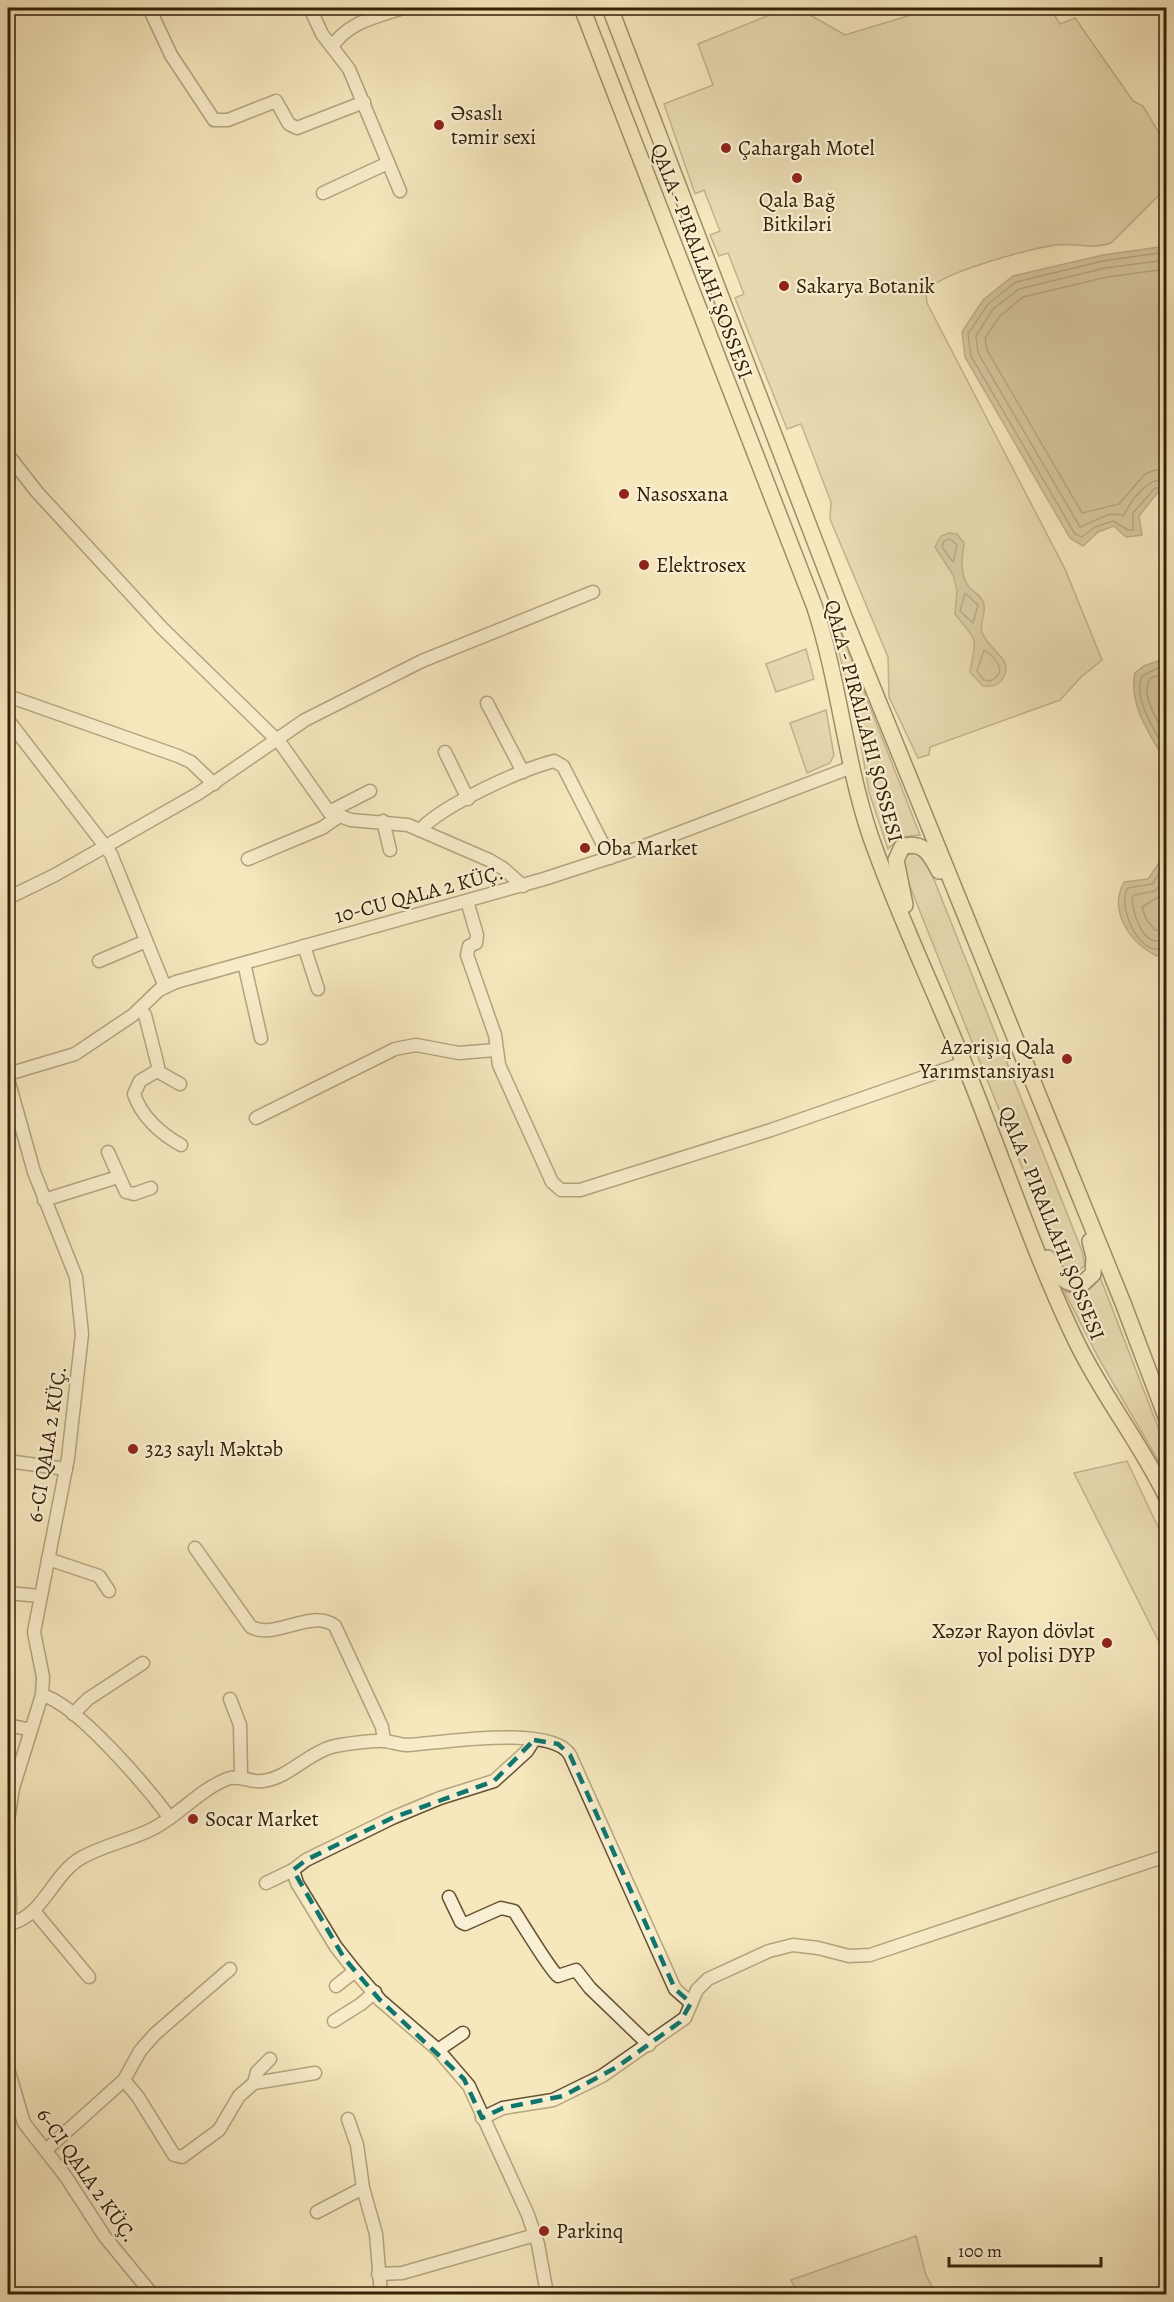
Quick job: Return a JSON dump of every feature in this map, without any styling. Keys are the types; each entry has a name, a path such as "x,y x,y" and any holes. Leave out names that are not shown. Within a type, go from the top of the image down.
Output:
{"main road":[{"path":"582,8 814,605 835,679 852,767 870,834 919,959 964,1063 1019,1205 1078,1344 1140,1446 1167,1496"},
{"path":"610,8 844,617 1167,1417"},
{"path":"919,959 896,860 902,848 910,844 926,849 933,858 977,942"},
{"path":"1019,1205 1054,1270 1068,1283 1082,1284 1093,1274 1094,1265 1078,1192"}],"street":[{"path":"149,8 171,55 214,120 228,120 276,102 289,124 297,128 364,102"},
{"path":"310,8 322,34 349,69 400,191"},
{"path":"332,46 339,35 353,25 403,8"},
{"path":"323,193 388,163"},
{"path":"8,455 36,492 162,628 275,738 333,815 398,822 420,830 489,860 504,869 523,886"},
{"path":"8,898 106,846 214,784 275,738 305,720 422,661 593,591"},
{"path":"8,696 178,756 191,762 214,784"},
{"path":"487,704 523,772"},
{"path":"8,720 106,846 117,866 165,987"},
{"path":"445,752 468,799"},
{"path":"420,830 437,815 523,772 546,763 559,762 610,858"},
{"name":"10-CU QALA 2 KÜÇ.","path":"8,1074 75,1054 140,1010 165,987 523,886 610,858 852,767"},
{"path":"248,859 322,828 333,815 370,791"},
{"path":"383,821 390,850"},
{"path":"467,901 477,935 476,943 469,946 467,955 495,1035 495,1050 502,1074 552,1182 561,1190 568,1191 771,1130 964,1063"},
{"path":"99,961 146,941"},
{"path":"304,946 318,989"},
{"path":"244,963 261,1038"},
{"path":"140,1010 147,1023 157,1071 180,1084"},
{"path":"256,1118 395,1049 416,1045 459,1053 495,1050"},
{"path":"157,1071 141,1081 136,1088 136,1100 157,1128 181,1145"},
{"path":"8,1079 34,1172 76,1277 82,1320 66,1469 40,1596 34,1638 42,1670 42,1695 13,1788 8,1820"},
{"path":"108,1152 126,1192 130,1194 151,1188"},
{"path":"44,1200 118,1177"},
{"path":"8,1461 66,1469"},
{"path":"195,1548 251,1627 262,1630 322,1620 335,1626 382,1727 384,1741"},
{"path":"48,1559 99,1576 109,1591"},
{"path":"8,1593 40,1596"},
{"path":"73,1714 88,1699 142,1663"},
{"path":"42,1695 57,1700 73,1714 141,1780 170,1818"},
{"path":"230,1699 240,1725 241,1777"},
{"path":"8,1725 32,1730"},
{"path":"9,1924 23,1920 34,1911 61,1876 77,1860 118,1840 150,1830 170,1818 213,1785 233,1777 262,1782 278,1776 324,1749 346,1743 384,1741 403,1745 485,1737 534,1740 558,1744 568,1751 675,1989 691,2003"},
{"path":"266,1883 293,1870 306,1860 392,1818 440,1798 494,1781 527,1751 534,1740"},
{"path":"8,1848 8,1947"},
{"path":"482,2118 503,2108 544,2103 602,2076 685,2018 697,1990 708,1979 782,1947 805,1946 849,1956 870,1955 1167,1856"},
{"path":"293,1870 314,1910 355,1971 438,2050 469,2086 535,2235 547,2295"},
{"path":"449,1897 461,1922 465,1924 501,1908 514,1911 538,1945 552,1972 558,1976 576,1970 590,1988 649,2045"},
{"path":"34,1911 89,1977"},
{"path":"46,2150 124,2080 147,2043 230,1969"},
{"path":"336,1986 355,1971"},
{"path":"334,2021 375,1992"},
{"path":"438,2050 463,2033"},
{"path":"254,2083 256,2072 270,2059"},
{"path":"8,2069 24,2123 46,2150 105,2237 152,2295"},
{"path":"124,2080 138,2097 174,2154 182,2157 219,2130 239,2096 254,2083 315,2073"},
{"path":"348,2119 357,2145 363,2188 376,2234 381,2295"},
{"path":"317,2212 363,2188"},
{"path":"378,2274 402,2273 535,2235"}],"highlighted area":[{"path":"534,1740 558,1744 570,1755 675,1989 691,2003 680,2022 617,2067 563,2096 503,2108 482,2118 464,2079 380,2000 344,1958 293,1870 306,1860 392,1818 494,1781"}],"shaded area":[{"path":"798,8 845,35 934,8 1050,8 1060,24 1075,18 1133,101 1143,106 1166,145 1166,188 1111,243 1097,246 1055,245 1026,251 964,270 933,285 926,293 927,303 1065,569 1102,660 1081,677 1060,700 930,747 929,755 918,758 889,697 888,657 830,519 831,502 801,424 787,429 735,298 744,294 728,253 719,256 710,235 720,231 704,190 695,194 664,104 713,85 698,44 772,14 795,13"},
{"path":"836,620 920,835 901,837 888,849 869,792 857,722 831,622"},
{"path":"806,649 814,679 776,692 766,664"},
{"path":"826,710 834,755 830,763 807,773 790,723"},
{"path":"916,852 927,862 1082,1251 1085,1265 1076,1274 1066,1272 1061,1265 903,869 905,856"},
{"path":"1100,1277 1166,1448 1166,1474 1099,1359 1064,1291 1076,1293 1085,1291 1093,1286"},
{"path":"1127,1461 1166,1544 1166,1643 1161,1646 1074,1473"},
{"path":"916,2236 926,2275 936,2294 798,2294 791,2280"}],"water":[{"path":"1166,246 1166,493 1158,492 1139,516 1142,535 1126,537 1114,526 1098,532 1083,546 1070,538 965,357 962,332 983,300 1013,276 1103,255"},
{"path":"949,533 957,534 964,543 962,566 964,578 984,605 982,632 1005,665 1006,671 1003,678 994,685 983,686 970,672 974,640 955,614 957,590 953,575 935,547 941,536"},
{"path":"1166,658 1166,762 1142,720 1134,685 1135,673 1144,666"},
{"path":"1166,858 1166,951 1157,956 1138,943 1124,925 1120,915 1120,893 1124,882 1148,879 1161,860"}],"place":[{"name":"Əsaslı təmir sexi","path":"439,125"},
{"name":"Çahargah Motel","path":"726,148"},
{"name":"Qala Bağ Bitkiləri","path":"797,178"},
{"name":"Sakarya Botanik","path":"784,286"},
{"name":"Nasosxana","path":"624,494"},
{"name":"Elektrosex","path":"644,565"},
{"name":"Oba Market","path":"585,848"},
{"name":"Azərişıq Qala Yarımstansiyası","path":"1067,1059"},
{"name":"323 saylı Məktəb","path":"133,1449"},
{"name":"Xəzər Rayon dövlət yol polisi DYP","path":"1107,1643"},
{"name":"Socar Market","path":"193,1819"},
{"name":"Parkinq","path":"544,2231"}]}
